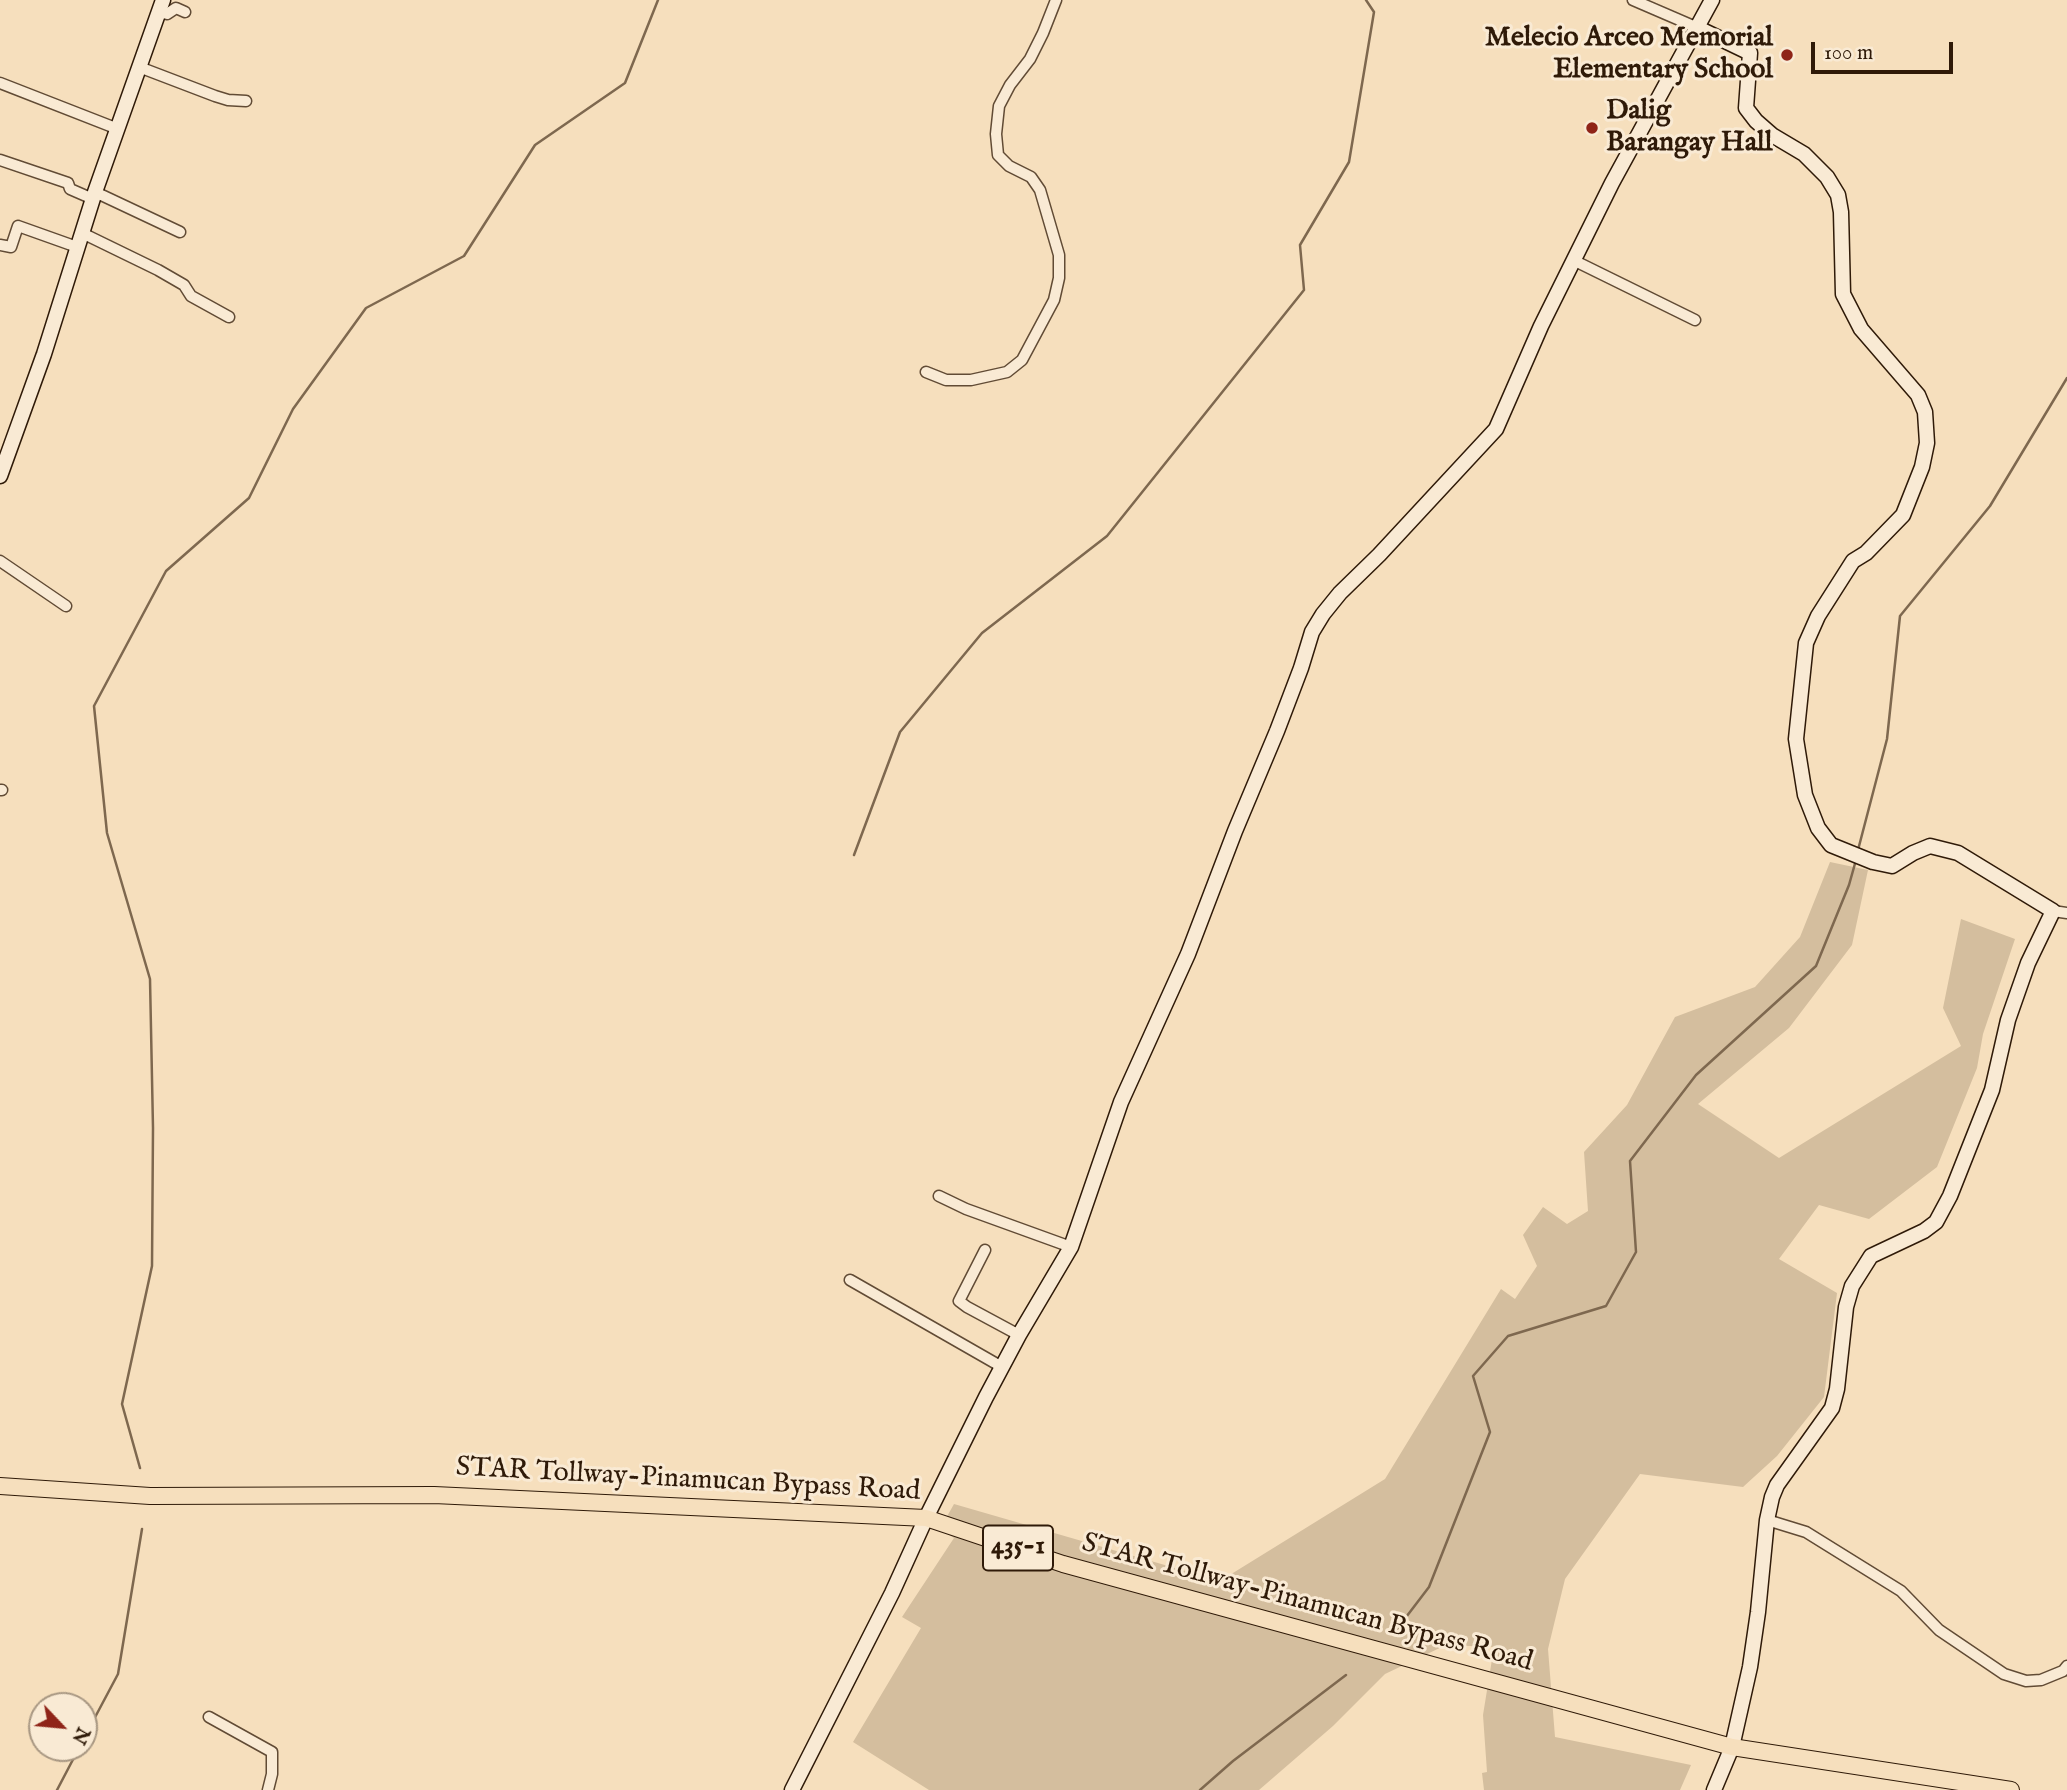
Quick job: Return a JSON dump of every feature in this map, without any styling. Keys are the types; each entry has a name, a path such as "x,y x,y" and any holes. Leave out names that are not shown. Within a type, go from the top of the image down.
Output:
{"main road":[{"name":"STAR Tollway-Pinamucan Bypass Road","path":"0,1486 150,1496 434,1495 926,1518 1063,1564 1732,1747 2011,1790"}],"street":[{"path":"926,372 946,380 971,380 1007,372 1023,360 1054,300 1059,278 1059,255 1040,190 1031,177 1009,166 998,155 996,134 999,106 1010,85 1030,60 1056,0"},
{"path":"1633,0 1750,53 1746,108 1756,121 1773,135 1804,154 1827,177 1838,195 1842,212 1843,294 1861,329 1918,395 1925,412 1927,443 1922,467 1903,515 1866,553 1853,561 1818,616 1806,643 1796,738 1805,795 1818,828 1831,845 1873,862 1892,866 1930,846 1958,853 2063,913 2024,975 2008,1020 1992,1090 1950,1196 1936,1222 1924,1231 1871,1256 1852,1286 1846,1307 1837,1389 1832,1408 1777,1485 1767,1520 1754,1645 1732,1747 1714,1790"},
{"path":"792,1790 1002,1367 1071,1247 1121,1102 1188,954 1293,691 1312,632 1322,614 1340,593 1496,429 1536,337 1612,183 1712,0"},
{"path":"0,476 44,354 94,195 161,6 167,13 176,8 185,12"},
{"path":"139,67 215,96 246,101"},
{"path":"0,83 118,129"},
{"path":"0,160 68,183 70,189 94,195 180,232"},
{"path":"0,245 11,247 18,226 77,247"},
{"path":"82,233 167,275 184,285 191,296 229,317"},
{"path":"1575,261 1695,320"},
{"path":"0,561 66,606"},
{"path":"939,1196 966,1209 1071,1247"},
{"path":"985,1250 959,1300 1019,1335"},
{"path":"850,1280 1002,1367"},
{"path":"1767,1520 1806,1532 1901,1591 1939,1630 2004,1674 2026,1681 2041,1680 2063,1671 2067,1666"},
{"path":"209,1717 272,1752 272,1774 268,1790"}],"shaded area":[{"path":"1830,862 1868,870 1852,945 1789,1028 1698,1104 1779,1158 1961,1046 1943,1008 1961,919 2015,939 1983,1034 1977,1068 1937,1167 1869,1219 1819,1205 1779,1259 1837,1293 1824,1397 1777,1456 1743,1487 1640,1474 1565,1579 1548,1649 1555,1737 1691,1765 1680,1790 1484,1790 1482,1773 1487,1772 1483,1715 1494,1647 1446,1645 1385,1674 1333,1726 1259,1790 929,1790 853,1742 921,1628 902,1617 954,1538 940,1529 954,1504 1220,1581 1385,1479 1501,1289 1515,1299 1537,1266 1523,1235 1543,1207 1567,1224 1588,1211 1584,1152 1627,1105 1675,1017 1755,987 1800,937"}],"waterway":[{"path":"140,1468 122,1404 152,1266 150,979 107,833 94,706 166,571 249,498 293,409 366,308 464,256 535,145 625,83 658,0"},
{"path":"854,855 900,732 982,633 1107,536 1304,290 1300,245 1349,162 1374,12 1366,0"},
{"path":"1858,850 1887,739 1900,616 1990,506 2067,378"},
{"path":"1397,1629 1429,1587 1490,1432 1473,1376 1508,1336 1606,1306 1636,1252 1630,1161 1696,1075 1816,966 1849,885 1856,860"},
{"path":"98,1712 118,1674 142,1529"},
{"path":"1200,1790 1233,1761 1346,1675"},
{"path":"57,1790 72,1762"}],"place":[{"name":"Melecio Arceo Memorial Elementary School","path":"1787,55"},
{"name":"Dalig Barangay Hall","path":"1592,128"}]}
